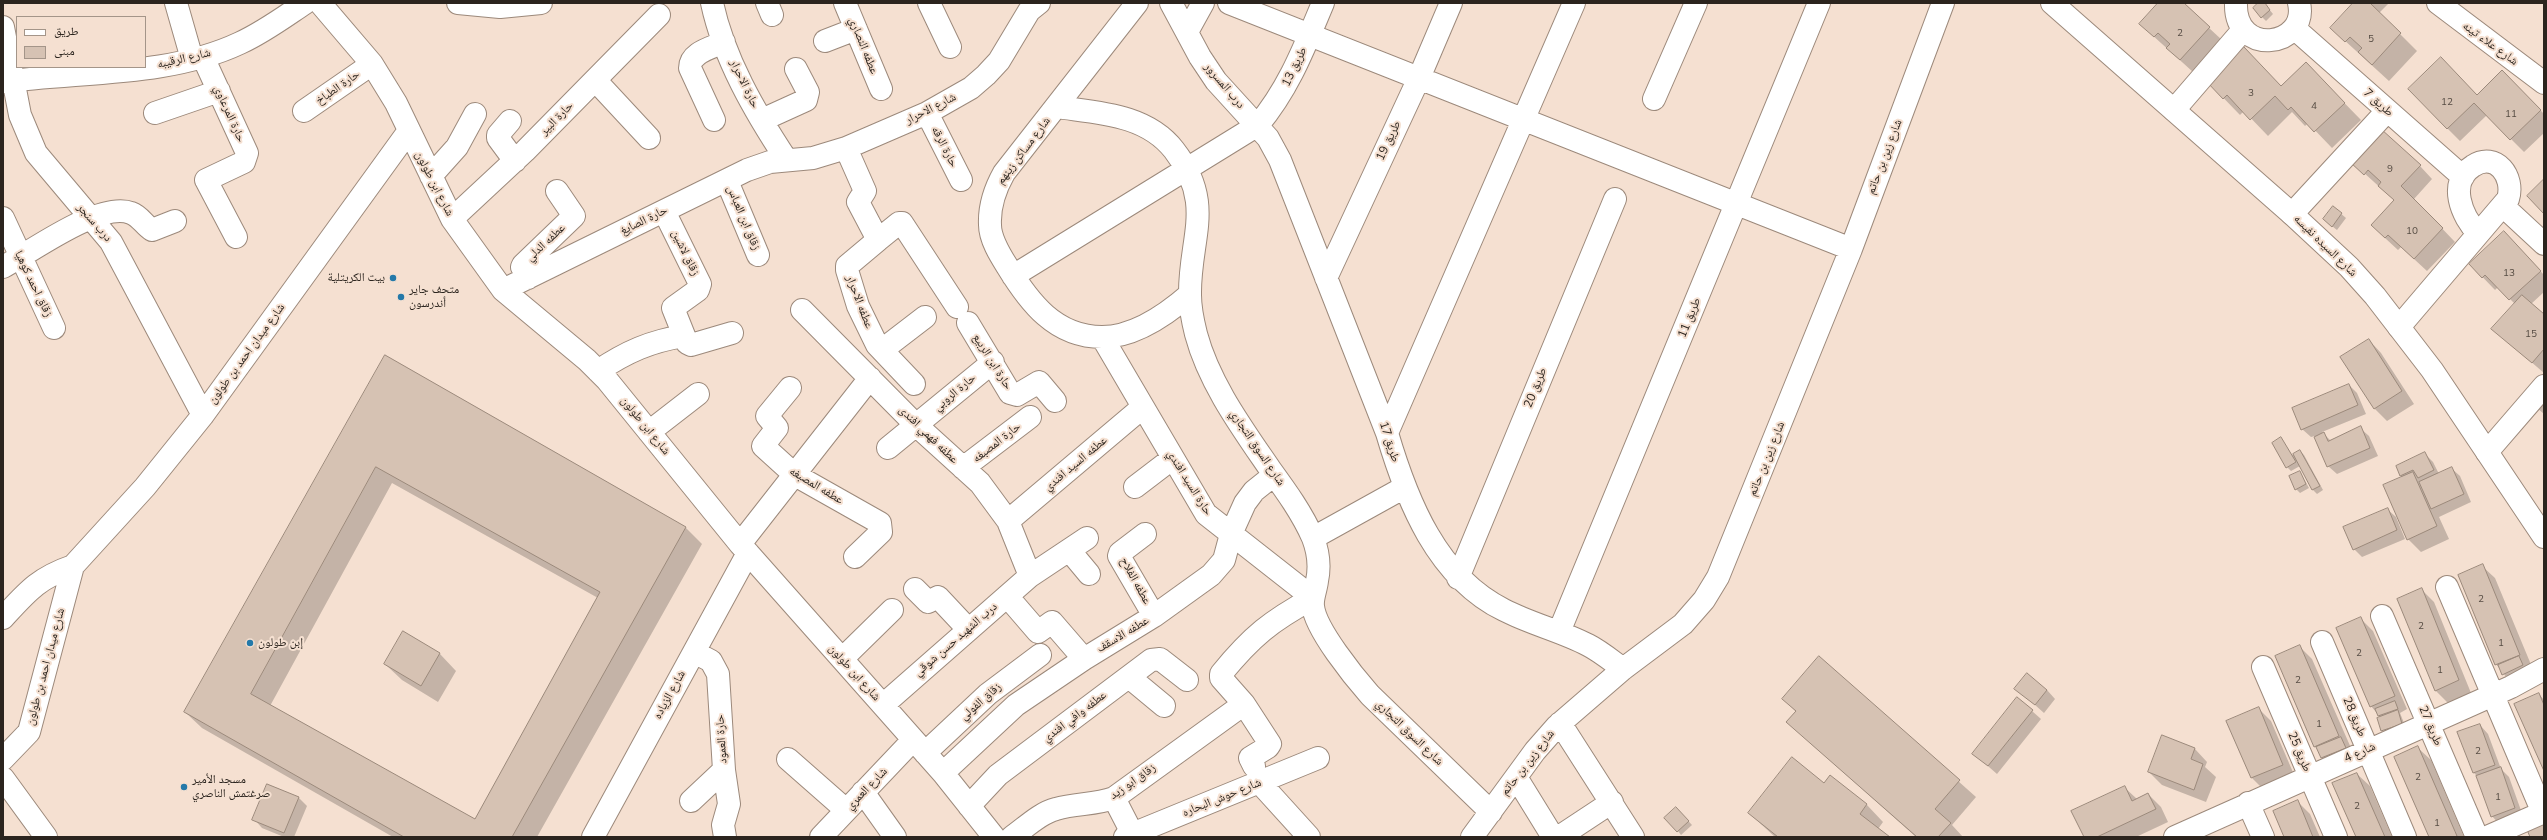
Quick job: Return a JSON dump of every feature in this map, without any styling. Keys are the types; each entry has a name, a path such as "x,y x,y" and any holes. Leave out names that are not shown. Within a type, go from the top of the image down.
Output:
{"street":[{"name":"حارة المرعاوي","path":"176,3 198,58 219,91 247,156 244,162 208,178 206,183 236,237"},
{"name":"شارع الرقيبه","path":"146,68 198,58 240,44 270,28 305,3"},
{"name":"شارع ابن طولون","path":"320,3 372,64 396,103 408,132 452,219 503,290 598,371 744,549 943,773 994,837"},
{"path":"458,3 500,7 541,3"},
{"name":"حارة الاحرار","path":"712,3 724,42 737,73 762,120 786,160"},
{"name":"عطفه النصاري","path":"845,3 881,89"},
{"path":"929,3 950,47"},
{"name":"شارع الاحرار","path":"786,160 813,158 846,148 927,113 971,88 999,61 1029,11 1040,3"},
{"name":"شارع مساكن زينهم","path":"1137,3 1004,173 995,189 990,207 990,226 995,243 1013,276 1036,308 1051,321 1068,330 1102,337 1120,334 1150,322 1190,294"},
{"name":"درب المسرور","path":"1171,3 1200,58 1216,81 1258,125"},
{"path":"1187,32 1198,15 1203,3"},
{"path":"1229,3 1851,249"},
{"name":"طريق 13","path":"1013,276 1258,125 1277,102 1310,35 1323,3"},
{"name":"طريق 19","path":"1326,278 1419,78 1451,3"},
{"path":"1387,433 1574,3"},
{"path":"1654,99 1696,3"},
{"name":"طريق 11","path":"1559,632 1819,3"},
{"name":"شارع زين بن حاتم","path":"1472,837 1535,751 1560,723 1623,669 1683,624 1704,600 1718,577 1851,249 1943,3"},
{"name":"شارع السيده نفيسه","path":"2052,3 2292,214 2349,267 2399,327 2432,370 2544,537"},
{"path":"2236,3 2238,22 2243,30 2255,38 2269,41 2287,35 2294,28 2299,18 2299,3"},
{"name":"شارع علاء تينه","path":"2438,3 2544,83"},
{"name":"حارة البير","path":"452,219 515,161 596,81 659,15"},
{"name":"درب سنجر","path":"3,27 8,81 36,153 88,217 111,242 203,415"},
{"name":"طريق 7","path":"2294,28 2463,177"},
{"path":"825,41 856,29"},
{"path":"2174,110 2243,30"},
{"path":"714,120 690,68 690,63 696,54 724,42"},
{"name":"حارة الطباخ","path":"304,111 372,64"},
{"name":"شارع الرقيبه","path":"8,81 144,68"},
{"path":"762,120 806,100 808,92 796,69"},
{"path":"596,81 648,138"},
{"path":"155,113 219,91"},
{"name":"شارع السوق التجاري","path":"1057,107 1119,116 1140,123 1159,134 1174,150 1195,189 1198,209 1190,294 1197,336 1217,384 1247,435 1292,500 1313,538 1318,568 1313,598 1314,614 1358,682 1491,812"},
{"path":"2292,214 2387,111"},
{"name":"حارة الرقه","path":"927,113 961,180"},
{"path":"431,176 456,147 475,114"},
{"path":"510,122 498,135 498,138 515,161"},
{"name":"طريق 17","path":"1258,125 1268,138 1282,166 1387,433 1405,487 1436,549 1458,578 1479,597 1503,610 1559,632 1589,646 1623,669"},
{"name":"شارع ميدان احمد بن طولون","path":"3,618 34,584 59,571 73,566 146,487 203,415 408,132"},
{"path":"846,148 865,191 858,202 878,240"},
{"name":"حارة الصايغ","path":"503,290 727,181 770,162 786,160"},
{"path":"2399,327 2478,233 2508,200 2511,184 2504,169 2497,165 2481,163 2474,165 2463,177 2459,186 2461,206 2470,225 2478,233"},
{"name":"زقاق ابن العباس","path":"727,181 758,255"},
{"name":"عطفه الدلي","path":"528,278 522,267 523,265 574,216 557,191"},
{"name":"طريق 20","path":"1458,578 1615,198"},
{"path":"2503,206 2544,244"},
{"path":"12,262 88,217 120,211 130,212 140,217 152,230 175,221"},
{"name":"زقاق لاشين","path":"664,211 700,284 698,290 674,307 684,336"},
{"name":"زقاق احمد كوهيا","path":"3,218 12,262 54,328"},
{"name":"عطفه الاحرار","path":"914,384 877,345 858,306 846,268 899,223 902,223 962,315"},
{"name":"عطفه فهمي افندى","path":"802,310 916,425 980,483 1008,521 1030,576"},
{"name":"حارة ابن الربيع","path":"962,315 993,362 1010,393 1014,395 1040,382 1055,401"},
{"path":"882,350 925,317"},
{"path":"598,371 638,347 684,336 687,343 691,345 732,333"},
{"name":"حارة السيد افندي","path":"1102,337 1206,514 1313,598"},
{"name":"حارة الروبي","path":"888,448 993,362"},
{"name":"شارع الزياده","path":"593,837 694,652 744,549 795,475 870,378"},
{"path":"2487,452 2544,386"},
{"name":"عطفه المصبغه","path":"790,388 767,416 777,428 763,446 795,475 880,523 881,532 855,557"},
{"path":"649,432 698,394"},
{"name":"عطفه السيد افندي","path":"1008,521 1143,407"},
{"name":"حارة المصبغه","path":"963,468 1030,417"},
{"path":"1135,488 1173,458"},
{"name":"عطفه الاسقف","path":"943,773 1016,705 1084,659 1154,616 1218,568 1224,560 1231,534 1250,497 1274,474"},
{"path":"1313,538 1405,487"},
{"name":"عطفه الفلاح","path":"1145,534 1120,553 1119,556 1154,616"},
{"name":"درب الشهيد حسن شوقي","path":"883,705 1030,576 1087,538"},
{"path":"1069,550 1089,574"},
{"name":"شارع ميدان احمد بن طولون","path":"3,759 29,732 73,566"},
{"path":"2447,587 2544,813 2511,833 2487,837"},
{"path":"915,589 928,602 938,597 968,629"},
{"path":"1007,596 1038,632 1052,622 1084,659"},
{"path":"1309,837 1257,775 1250,758 1268,747 1270,744 1244,704 1220,676 1251,639 1278,616 1313,598"},
{"path":"842,659 892,610"},
{"name":"طريق 27","path":"2382,616 2477,837"},
{"name":"طريق 28","path":"2322,642 2405,837"},
{"name":"حارة العمود","path":"694,652 711,661 718,674 724,770 729,804 723,825 725,837"},
{"name":"زقاق الفولي","path":"919,747 1040,655"},
{"name":"عطفه وافي افندي","path":"970,806 998,775 1155,658 1187,680"},
{"name":"طريق 25","path":"2263,667 2336,837"},
{"name":"شارع 4","path":"2175,837 2248,802 2493,695 2544,669"},
{"path":"1129,677 1164,706"},
{"name":"زقاق ابو زيد","path":"1012,837 1042,815 1056,809 1101,803 1114,798 1244,704"},
{"path":"1560,723 1633,837"},
{"name":"شارع العمري","path":"821,837 863,792 919,747"},
{"name":"شارع حوش البحاره","path":"1138,834 1257,775 1318,758"},
{"path":"788,759 846,810"},
{"path":"690,801 724,770"},
{"path":"1516,777 1553,837"},
{"path":"3,778 46,837"},
{"path":"863,792 895,837"},
{"path":"1114,798 1138,834"},
{"path":"1559,837 1612,802"},
{"path":"2248,802 2263,837"}],"building":[{"path":"2158,3 2184,3 2210,27 2180,60 2166,48 2170,44 2158,33 2154,37 2139,24"},
{"path":"2258,3 2265,3 2270,10 2261,18 2253,8"},
{"path":"2353,3 2370,3 2401,33 2372,65 2358,52 2362,48 2350,37 2345,42 2330,28"},
{"path":"2244,47 2281,86 2306,62 2345,103 2314,132 2291,107 2288,110 2275,96 2250,120 2227,95 2223,99 2207,82"},
{"path":"2441,57 2477,95 2502,70 2541,110 2510,140 2474,103 2447,129 2408,89"},
{"path":"2381,129 2421,165 2401,186 2443,228 2414,259 2388,235 2385,238 2371,225 2394,200 2378,186 2381,182 2368,170 2364,175 2350,162"},
{"path":"2544,179 2544,214 2527,196"},
{"path":"2333,206 2342,213 2332,227 2323,219"},
{"path":"2504,231 2541,271 2509,300 2485,275 2482,278 2469,264"},
{"path":"2522,295 2544,314 2544,349 2532,363 2491,329"},
{"path":"2369,339 2402,391 2374,409 2340,357"},
{"name":"إبن طولون","path":"385,355 686,527 512,837 404,837 184,712","holes":["376,467 600,592 475,819 251,694"]},
{"path":"2349,384 2358,405 2301,430 2292,408"},
{"path":"2361,426 2370,448 2327,467 2314,437 2324,432 2328,441"},
{"path":"2281,437 2296,462 2286,468 2272,443"},
{"path":"2300,450 2320,486 2312,490 2293,454"},
{"path":"2425,452 2434,470 2418,478 2413,470 2400,476 2396,466"},
{"path":"2452,467 2464,494 2431,509 2419,482"},
{"path":"2300,471 2306,484 2295,490 2289,476"},
{"path":"2413,472 2437,526 2407,540 2383,485"},
{"path":"2388,508 2397,530 2353,550 2343,527"},
{"path":"2483,564 2520,655 2495,665 2458,575"},
{"path":"2422,588 2459,680 2435,691 2397,599"},
{"path":"2361,617 2395,696 2370,707 2336,628"},
{"path":"403,631 440,653 421,686 384,664"},
{"path":"2300,645 2339,736 2314,747 2275,656"},
{"path":"1819,656 1960,780 1935,809 1951,823 1938,837 1917,837 1786,722 1796,711 1782,699"},
{"path":"2519,656 2523,665 2502,675 2498,665"},
{"path":"2027,673 2047,690 2035,705 2014,689"},
{"path":"2539,693 2544,705 2544,771 2514,704"},
{"path":"2017,697 2033,710 1988,766 1972,754"},
{"path":"2395,701 2398,709 2378,716 2375,709"},
{"path":"2259,707 2283,765 2251,778 2226,721"},
{"path":"2398,710 2402,724 2381,731 2377,718"},
{"path":"2480,724 2495,765 2473,773 2457,732"},
{"path":"2162,735 2195,748 2191,759 2203,764 2194,790 2148,772"},
{"path":"2341,737 2346,748 2321,758 2316,747"},
{"path":"2418,746 2457,836 2429,837 2394,757"},
{"path":"1792,757 1824,783 1830,775 1867,804 1860,814 1890,837 1778,837 1748,813"},
{"path":"2501,767 2515,808 2491,817 2476,776"},
{"path":"2357,773 2385,837 2356,837 2332,783"},
{"path":"267,784 299,797 284,833 252,820"},
{"path":"2125,786 2132,801 2148,793 2156,809 2097,837 2084,837 2071,811"},
{"path":"2298,800 2313,837 2284,837 2273,811"},
{"path":"1676,807 1689,821 1677,832 1664,818"},
{"path":"2544,811 2544,837 2530,837 2523,820"}],"place":[{"name":"بيت الكريتلية","path":"393,278"},
{"name":"متحف جاير أندرسون","path":"401,297"},
{"name":"إبن طولون","path":"250,643"},
{"name":"مسجد الأمير صرغتمش الناصري","path":"184,787"}]}
